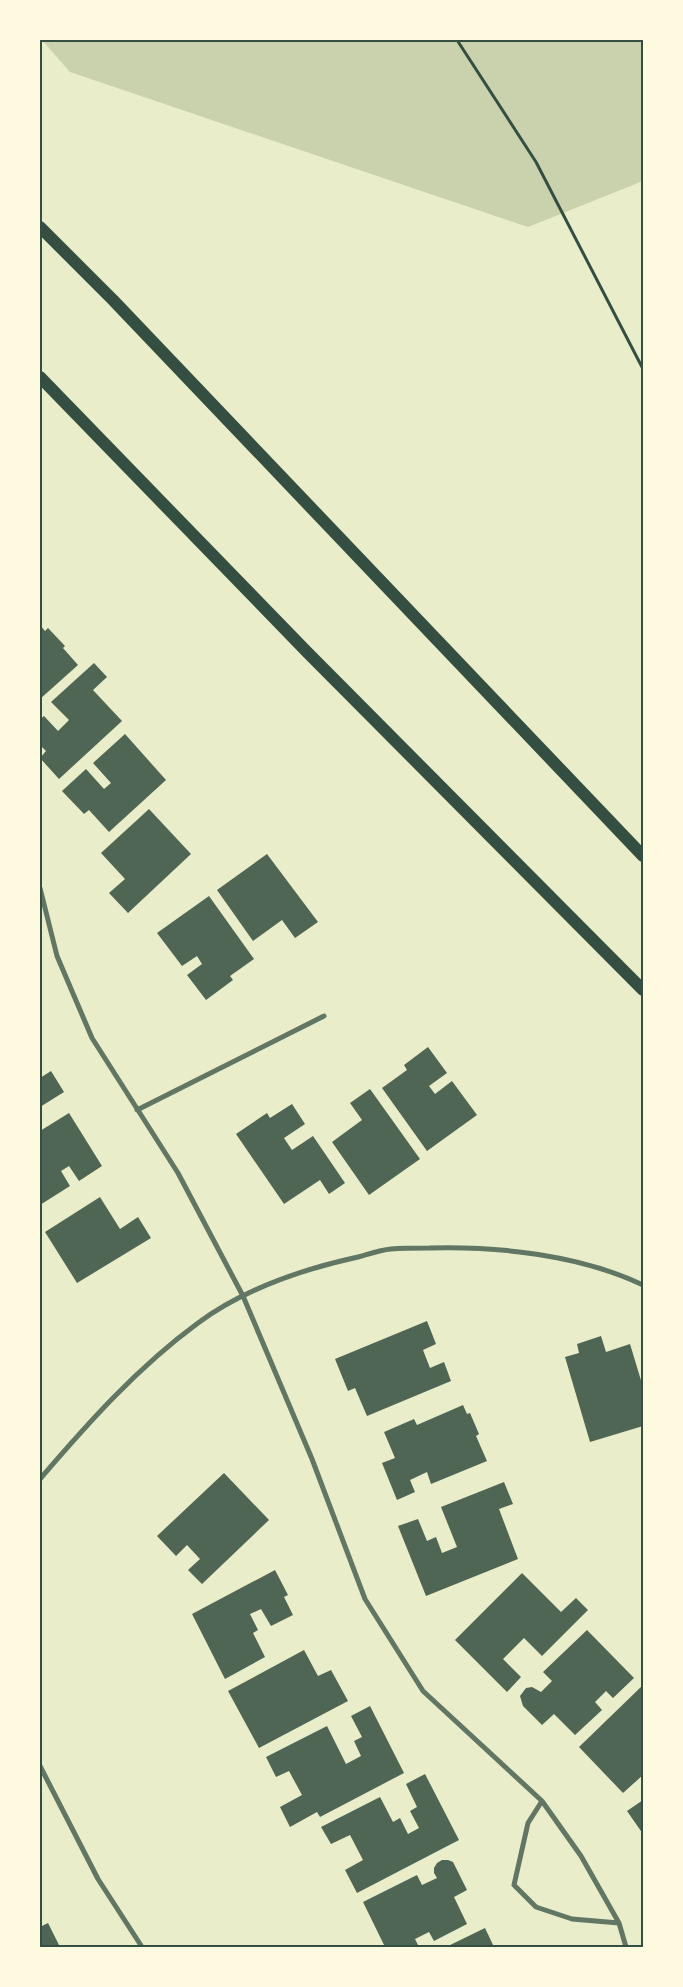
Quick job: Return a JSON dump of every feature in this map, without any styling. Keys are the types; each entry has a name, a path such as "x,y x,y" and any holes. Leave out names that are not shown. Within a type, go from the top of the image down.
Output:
{"main road":[{"path":"40,227 113,300 643,856"},
{"path":"40,377 314,659 643,990"}],"street":[{"path":"40,888 57,956 92,1038 178,1172 243,1296 312,1458 365,1599 423,1691 542,1801 581,1856 619,1923 626,1947"},
{"path":"137,1110 324,1016"},
{"path":"40,1480 85,1427 143,1369 199,1322 243,1296 318,1266 390,1249 440,1248 519,1251 625,1276 643,1285"},
{"path":"40,1766 98,1879 142,1947"},
{"path":"542,1801 528,1823 514,1885 536,1907 572,1919 619,1923"}],"path":[{"path":"457,40 536,162 643,368"}],"green space":[{"path":"42,40 643,40 643,181 528,227 70,72"}],"building":[{"path":"40,625 45,631 48,628 65,646 63,648 78,665 40,699"},
{"path":"94,663 107,677 93,690 122,721 59,779 40,758 46,751 40,745 40,719 44,716 58,731 69,720 51,702"},
{"path":"125,734 166,780 109,832 89,810 84,814 62,791 86,769 104,789 111,783 93,763"},
{"path":"149,809 191,854 128,913 109,893 125,879 101,853"},
{"path":"267,854 318,922 295,938 282,920 253,941 217,890"},
{"path":"209,896 254,959 230,976 233,980 206,1000 187,975 202,964 197,956 182,966 157,933"},
{"path":"428,1047 447,1073 429,1086 435,1094 452,1081 477,1115 427,1151 382,1088 407,1070 404,1065"},
{"path":"51,1071 64,1092 40,1107 40,1078"},
{"path":"370,1089 420,1159 369,1195 332,1142 362,1120 350,1103"},
{"path":"292,1104 305,1124 284,1138 292,1150 313,1136 345,1183 329,1194 320,1180 284,1204 236,1134 267,1113 270,1118"},
{"path":"69,1113 102,1166 79,1181 69,1166 61,1171 70,1186 40,1205 40,1131"},
{"path":"100,1197 120,1229 138,1217 151,1238 77,1283 45,1232"},
{"path":"427,1321 436,1344 423,1350 430,1368 444,1362 451,1381 367,1416 355,1388 348,1391 335,1359"},
{"path":"601,1336 606,1352 630,1344 643,1387 643,1426 590,1442 565,1357 579,1353 577,1344"},
{"path":"463,1405 467,1414 470,1413 479,1434 476,1436 487,1461 431,1484 427,1472 410,1480 415,1492 397,1500 382,1463 395,1458 384,1432 414,1419 417,1425"},
{"path":"224,1473 269,1520 202,1584 188,1570 200,1559 187,1545 176,1556 157,1536"},
{"path":"504,1482 513,1504 499,1509 518,1559 426,1596 398,1526 418,1519 427,1541 436,1537 442,1553 457,1547 441,1507"},
{"path":"275,1570 288,1595 284,1597 293,1615 271,1626 261,1609 250,1614 258,1630 253,1633 265,1657 225,1679 192,1614"},
{"path":"522,1573 561,1612 576,1598 588,1610 542,1656 524,1638 503,1659 521,1677 507,1692 455,1640"},
{"path":"587,1630 634,1678 613,1698 606,1691 595,1702 602,1710 575,1735 554,1714 542,1725 523,1706 520,1696 526,1688 532,1687 541,1692 552,1681 543,1672"},
{"path":"304,1650 318,1676 331,1670 348,1701 259,1748 228,1691"},
{"path":"643,1685 643,1775 623,1793 579,1747"},
{"path":"370,1706 404,1773 320,1817 317,1812 290,1827 280,1807 302,1795 289,1771 276,1777 266,1757 327,1726 346,1764 361,1756 354,1741 362,1737 351,1716"},
{"path":"425,1774 459,1840 357,1893 345,1870 363,1860 350,1835 331,1844 321,1827 380,1797 393,1822 400,1818 408,1834 419,1828 410,1811 417,1807 406,1784"},
{"path":"643,1800 643,1834 627,1811"},
{"path":"442,1860 453,1862 467,1890 454,1897 467,1924 434,1941 429,1932 415,1939 419,1947 385,1947 363,1902 417,1875 422,1885 437,1878 434,1868"},
{"path":"48,1923 60,1947 40,1947 40,1927"},
{"path":"485,1928 494,1947 446,1947"}]}
